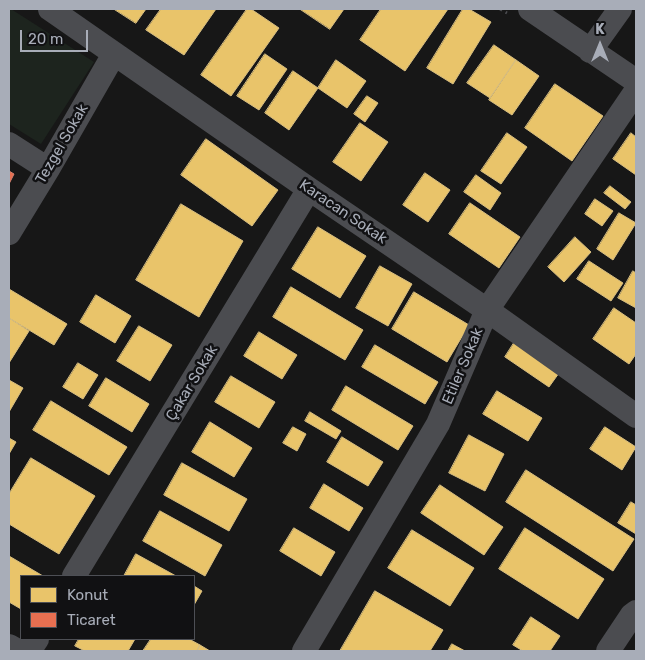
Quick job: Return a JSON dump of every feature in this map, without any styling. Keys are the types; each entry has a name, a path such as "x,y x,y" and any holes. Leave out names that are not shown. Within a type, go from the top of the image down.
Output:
{"street":[{"name":"Karacan Sokak","path":"50,9 487,310 636,416"},
{"path":"530,9 636,81"},
{"path":"590,51 620,9"},
{"name":"Tezgel Sokak","path":"9,234 114,54"},
{"name":"Etiler Sokak","path":"304,651 438,424 487,310 636,91"},
{"path":"9,144 48,169"},
{"name":"Çakar Sokak","path":"75,575 309,189"},
{"path":"608,651 636,612"},
{"path":"29,651 36,640"},
{"path":"9,646 18,651"}],"shaded area":[{"path":"9,9 94,62 41,144 9,124"}],"building: Konut":[{"path":"114,9 146,9 136,23"},
{"path":"161,9 216,9 184,55 146,30"},
{"path":"247,9 251,9 279,28 231,96 201,75"},
{"path":"300,9 344,9 330,29"},
{"path":"381,9 448,9 405,71 360,40"},
{"path":"463,9 469,9 491,22 453,84 427,68"},
{"path":"494,45 516,60 490,98 467,83"},
{"path":"265,54 287,69 259,110 237,96"},
{"path":"336,60 366,81 347,108 318,88"},
{"path":"516,60 539,76 512,115 489,100"},
{"path":"293,71 318,88 289,130 265,113"},
{"path":"555,84 603,116 572,161 525,128"},
{"path":"367,96 378,103 365,122 354,114"},
{"path":"360,123 388,142 361,181 333,162"},
{"path":"507,133 527,147 501,184 481,171"},
{"path":"631,133 636,137 636,175 613,159"},
{"path":"206,139 278,190 252,226 181,175"},
{"path":"425,173 450,190 428,222 403,205"},
{"path":"476,175 501,193 490,210 464,192"},
{"path":"610,186 631,202 625,209 604,193"},
{"path":"595,199 613,211 602,226 585,214"},
{"path":"470,203 520,237 499,268 449,234"},
{"path":"181,204 243,241 199,317 136,280"},
{"path":"619,213 636,223 613,260 597,249"},
{"path":"318,227 366,256 340,298 292,269"},
{"path":"575,237 591,252 564,282 548,267"},
{"path":"589,261 623,283 611,301 577,279"},
{"path":"380,266 412,284 388,326 356,308"},
{"path":"633,271 636,273 636,308 618,298"},
{"path":"291,287 363,330 345,360 273,317"},
{"path":"9,289 67,324 54,345 9,318"},
{"path":"414,292 469,325 447,362 392,329"},
{"path":"96,295 131,316 115,343 80,322"},
{"path":"614,308 636,323 636,354 629,364 593,339"},
{"path":"9,318 29,331 9,363"},
{"path":"139,326 172,345 150,381 117,361"},
{"path":"259,332 297,355 282,379 244,356"},
{"path":"514,343 559,373 549,387 505,357"},
{"path":"375,345 438,382 425,404 362,367"},
{"path":"78,363 98,375 83,399 63,387"},
{"path":"231,376 275,402 259,428 215,402"},
{"path":"106,378 149,404 132,432 89,406"},
{"path":"9,380 23,388 9,412"},
{"path":"346,386 413,426 398,450 332,410"},
{"path":"497,391 542,418 528,441 483,414"},
{"path":"51,401 127,447 109,475 33,430"},
{"path":"310,412 341,431 336,439 305,421"},
{"path":"210,422 252,448 234,477 192,452"},
{"path":"293,427 306,434 297,451 283,443"},
{"path":"605,427 636,447 622,470 590,449"},
{"path":"469,435 504,454 485,491 449,473"},
{"path":"342,437 383,462 368,486 327,462"},
{"path":"9,438 16,442 9,454"},
{"path":"31,458 95,496 59,554 9,524 9,494"},
{"path":"182,463 247,499 229,531 164,495"},
{"path":"526,470 634,539 613,571 506,502"},
{"path":"324,484 363,508 349,531 310,508"},
{"path":"440,485 503,527 484,555 421,513"},
{"path":"631,502 636,505 636,534 618,523"},
{"path":"160,511 222,545 205,576 143,541"},
{"path":"294,528 335,552 321,576 280,551"},
{"path":"525,528 604,579 578,619 499,569"},
{"path":"412,530 474,568 450,606 388,568"},
{"path":"136,554 174,575 125,575"},
{"path":"9,556 41,575 20,575 20,608 9,602"},
{"path":"195,587 202,591 195,603"},
{"path":"375,591 443,630 430,651 340,651"},
{"path":"531,617 560,636 550,651 523,651 513,645"},
{"path":"78,640 134,640 128,651 85,651 75,646"},
{"path":"150,640 191,640 200,645 197,651 143,651"},
{"path":"452,644 465,651 448,651"},
{"path":"200,645 210,651 197,651"}],"building: Ticaret":[{"path":"9,171 14,174 9,184"}]}
